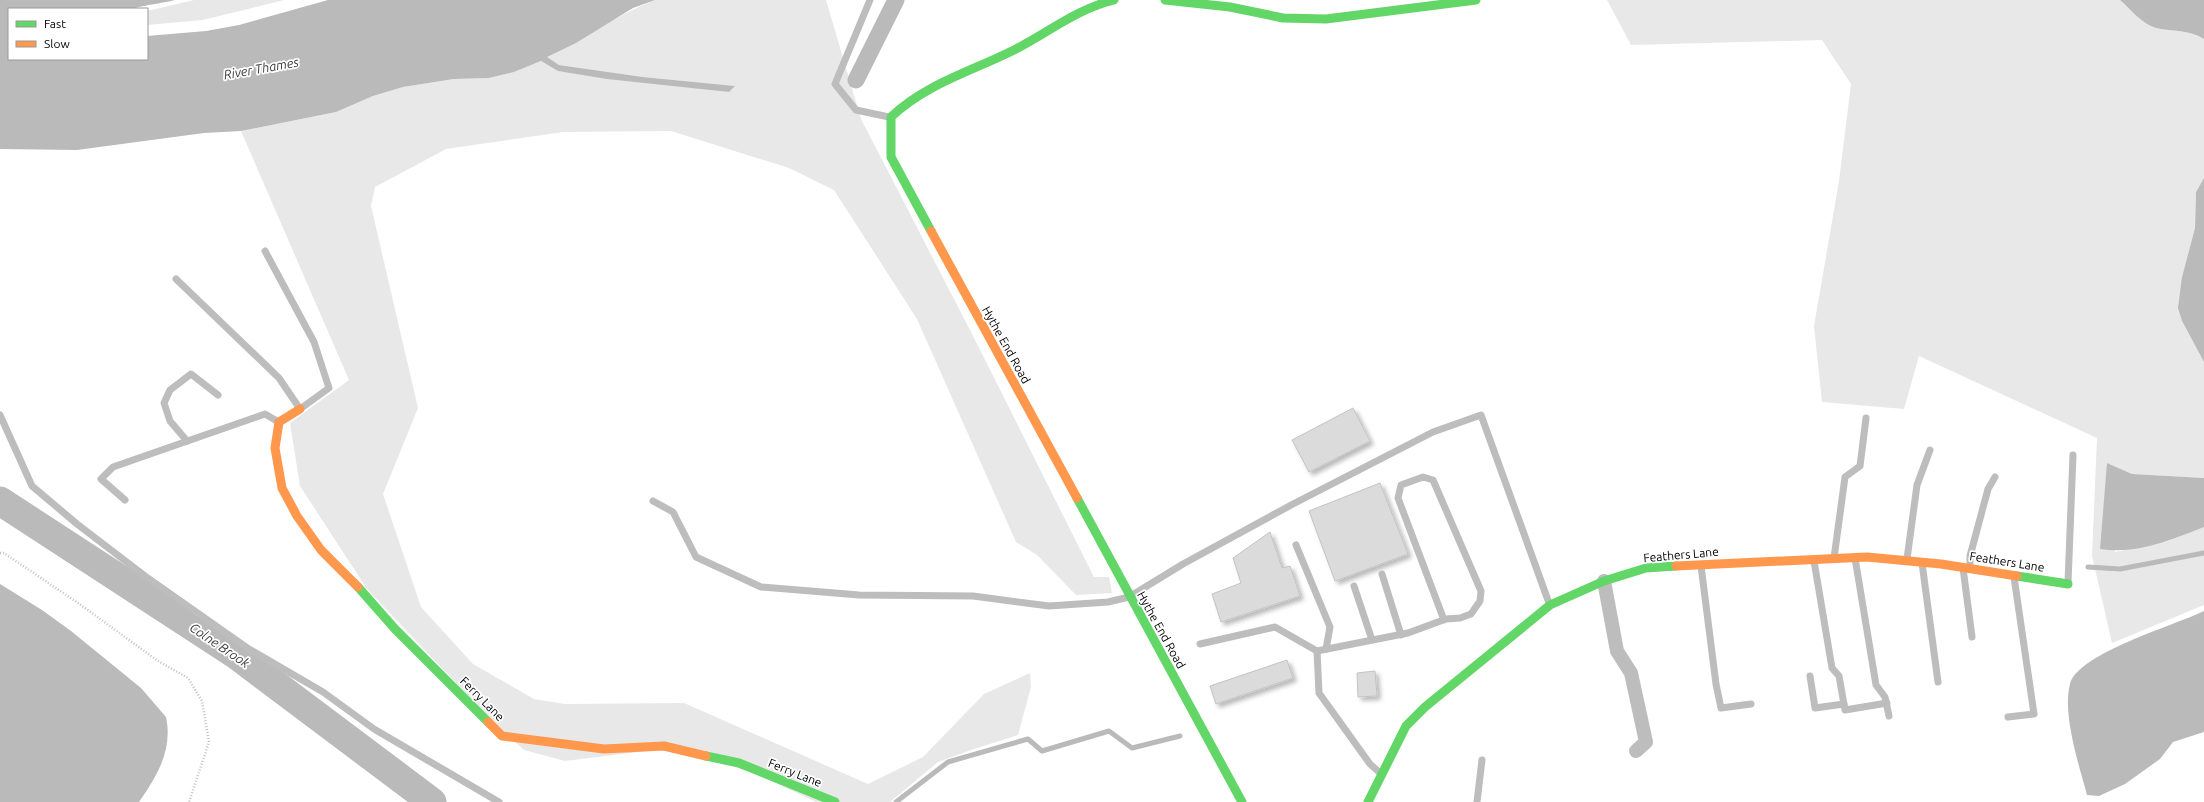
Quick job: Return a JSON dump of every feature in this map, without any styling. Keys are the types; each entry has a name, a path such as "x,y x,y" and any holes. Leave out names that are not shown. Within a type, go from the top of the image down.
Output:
{"street":[{"path":"891,117 904,104 931,86 1016,49 1084,11 1114,0"},
{"path":"1165,0 1230,7 1283,18 1326,19 1476,0"},
{"name":"Hythe End Road","path":"891,117 890,157 1242,802"},
{"path":"279,422 300,409"},
{"name":"Ferry Lane","path":"279,422 275,448 282,488 297,516 321,550 352,580 395,629 502,736 604,749 664,746 738,763 835,802"},
{"name":"Feathers Lane","path":"1368,802 1406,726 1425,707 1550,604 1604,581 1646,568 1701,564 1855,558 1922,562 2068,584"},
{"path":"1604,581 1617,651 1631,673 1646,742 1636,751"}],"lane":[{"path":"870,0 835,84 856,110 891,117"},
{"path":"176,279 279,378 300,409 329,388 314,342 265,251"},
{"path":"187,441 170,421 164,403 170,390 191,374 218,395"},
{"path":"125,500 101,479 113,467 265,414 279,422"},
{"path":"0,415 32,486 77,524 145,576 249,649 323,692 374,729 499,802"},
{"path":"653,501 673,512 696,557 761,587 859,595 973,596 1049,606 1108,602 1129,597 1183,564 1300,500 1433,432 1481,415 1550,604"},
{"path":"1834,558 1845,477 1860,466 1866,418"},
{"path":"1907,561 1917,485 1930,450"},
{"path":"2068,584 2073,455"},
{"path":"1200,644 1275,627 1317,651 1401,635 1444,620 1460,618 1471,614 1480,601 1481,592 1433,480 1423,477 1401,485 1398,498 1444,620"},
{"path":"1972,637 1966,568 1988,489 1995,477"},
{"path":"1296,545 1330,627 1326,649"},
{"path":"1855,558 1876,685 1885,697 1889,716"},
{"path":"1814,559 1832,668 1839,676 1845,710 1887,703"},
{"path":"1922,562 1938,682"},
{"path":"1701,564 1716,684 1721,708 1751,704"},
{"path":"1382,574 1401,635"},
{"path":"2008,717 2034,714 2014,575"},
{"path":"1354,586 1372,640"},
{"path":"1317,651 1319,694 1370,764 1382,775"},
{"path":"1810,676 1815,708 1844,704"},
{"path":"1477,802 1482,760"}],"path":[{"path":"0,553 4,553 78,603 158,661 188,678 202,701 210,742 189,802"}],"shaded area":[{"path":"194,0 284,0 203,20 148,25 148,11"},
{"path":"655,0 826,0 861,119 970,330 1094,577 1109,577 1112,593 1076,595 1037,555 1016,542 917,319 834,190 789,168 671,131 563,132 446,149 375,187 371,206 418,408 383,494 421,607 473,664 534,699 565,704 684,703 868,784 923,757 984,694 1030,673 1031,687 1018,735 938,762 890,802 816,802 751,771 663,749 565,761 524,750 495,724 367,589 300,486 290,423 349,380 241,131 336,112 373,96 403,87 455,79 489,78 514,72 541,61 558,71 729,92 734,86 643,77 559,65 546,57 627,13"},
{"path":"1607,0 2120,0 2141,20 2151,26 2186,32 2204,39 2204,178 2196,192 2195,228 2182,277 2182,321 2204,362 2204,478 2132,474 2107,463 2115,552 2168,541 2204,527 2204,605 2112,643 2092,556 2097,438 1919,356 1904,409 1822,402 1814,326 1839,181 1851,84 1822,40 1631,45"}],"water":[{"name":"River Thames","path":"0,0 175,0 136,8 8,8 8,60 148,60 148,36 206,31 239,25 328,0 655,0 633,8 576,43 547,57 559,65 643,77 735,86 729,92 607,79 558,71 541,61 514,72 489,78 454,79 403,87 373,96 336,112 241,131 204,133 77,150 0,149"},
{"path":"2120,0 2204,0 2204,39 2186,32 2151,26 2141,20"},
{"path":"2204,178 2204,362 2182,321 2178,308 2182,277 2195,228 2196,192"},
{"path":"2107,463 2132,474 2204,478 2204,527 2179,537 2140,548 2127,550 2100,549"},
{"path":"0,584 42,610 71,631 141,688 166,717 168,729 167,741 162,762 152,782 139,802 0,802"},
{"path":"2204,611 2204,732 2173,742 2160,759 2125,784 2099,796 2087,795 2072,740 2068,710 2070,684 2077,673 2090,661 2130,641"}],"building":[{"path":"1353,408 1370,441 1309,472 1292,440"},
{"path":"1380,483 1408,554 1335,581 1309,511"},
{"path":"1270,532 1282,568 1290,566 1300,596 1221,622 1212,594 1241,583 1233,558"},
{"path":"1287,660 1293,678 1216,704 1210,686"},
{"path":"1375,671 1377,696 1358,697 1357,673"}],"waterway":[{"path":"856,80 896,0"},
{"name":"Colne Brook","path":"0,501 235,654 432,802"},
{"path":"2088,567 2120,569 2204,553"},
{"path":"896,802 948,762 1028,739 1042,751 1109,731 1132,748 1180,736"}],"traffic: fast":[{"path":"931,231 891,157 891,117 905,105 935,86 1016,49 1075,15 1114,0"},
{"path":"1165,0 1230,7 1283,18 1326,19 1476,0"},
{"path":"1077,498 1242,802"},
{"path":"1368,802 1406,726 1425,707 1550,605 1604,581 1646,568 1676,566"},
{"path":"2017,576 2068,584"},
{"path":"358,587 395,629 488,722"},
{"path":"706,756 739,763 835,802"}],"traffic: slow":[{"path":"931,231 1077,498"},
{"path":"300,409 279,422 275,448 282,488 297,516 321,550 358,587"},
{"path":"1676,566 1867,557 1941,564 2017,576"},
{"path":"488,722 502,736 604,749 664,746 706,756"}]}
